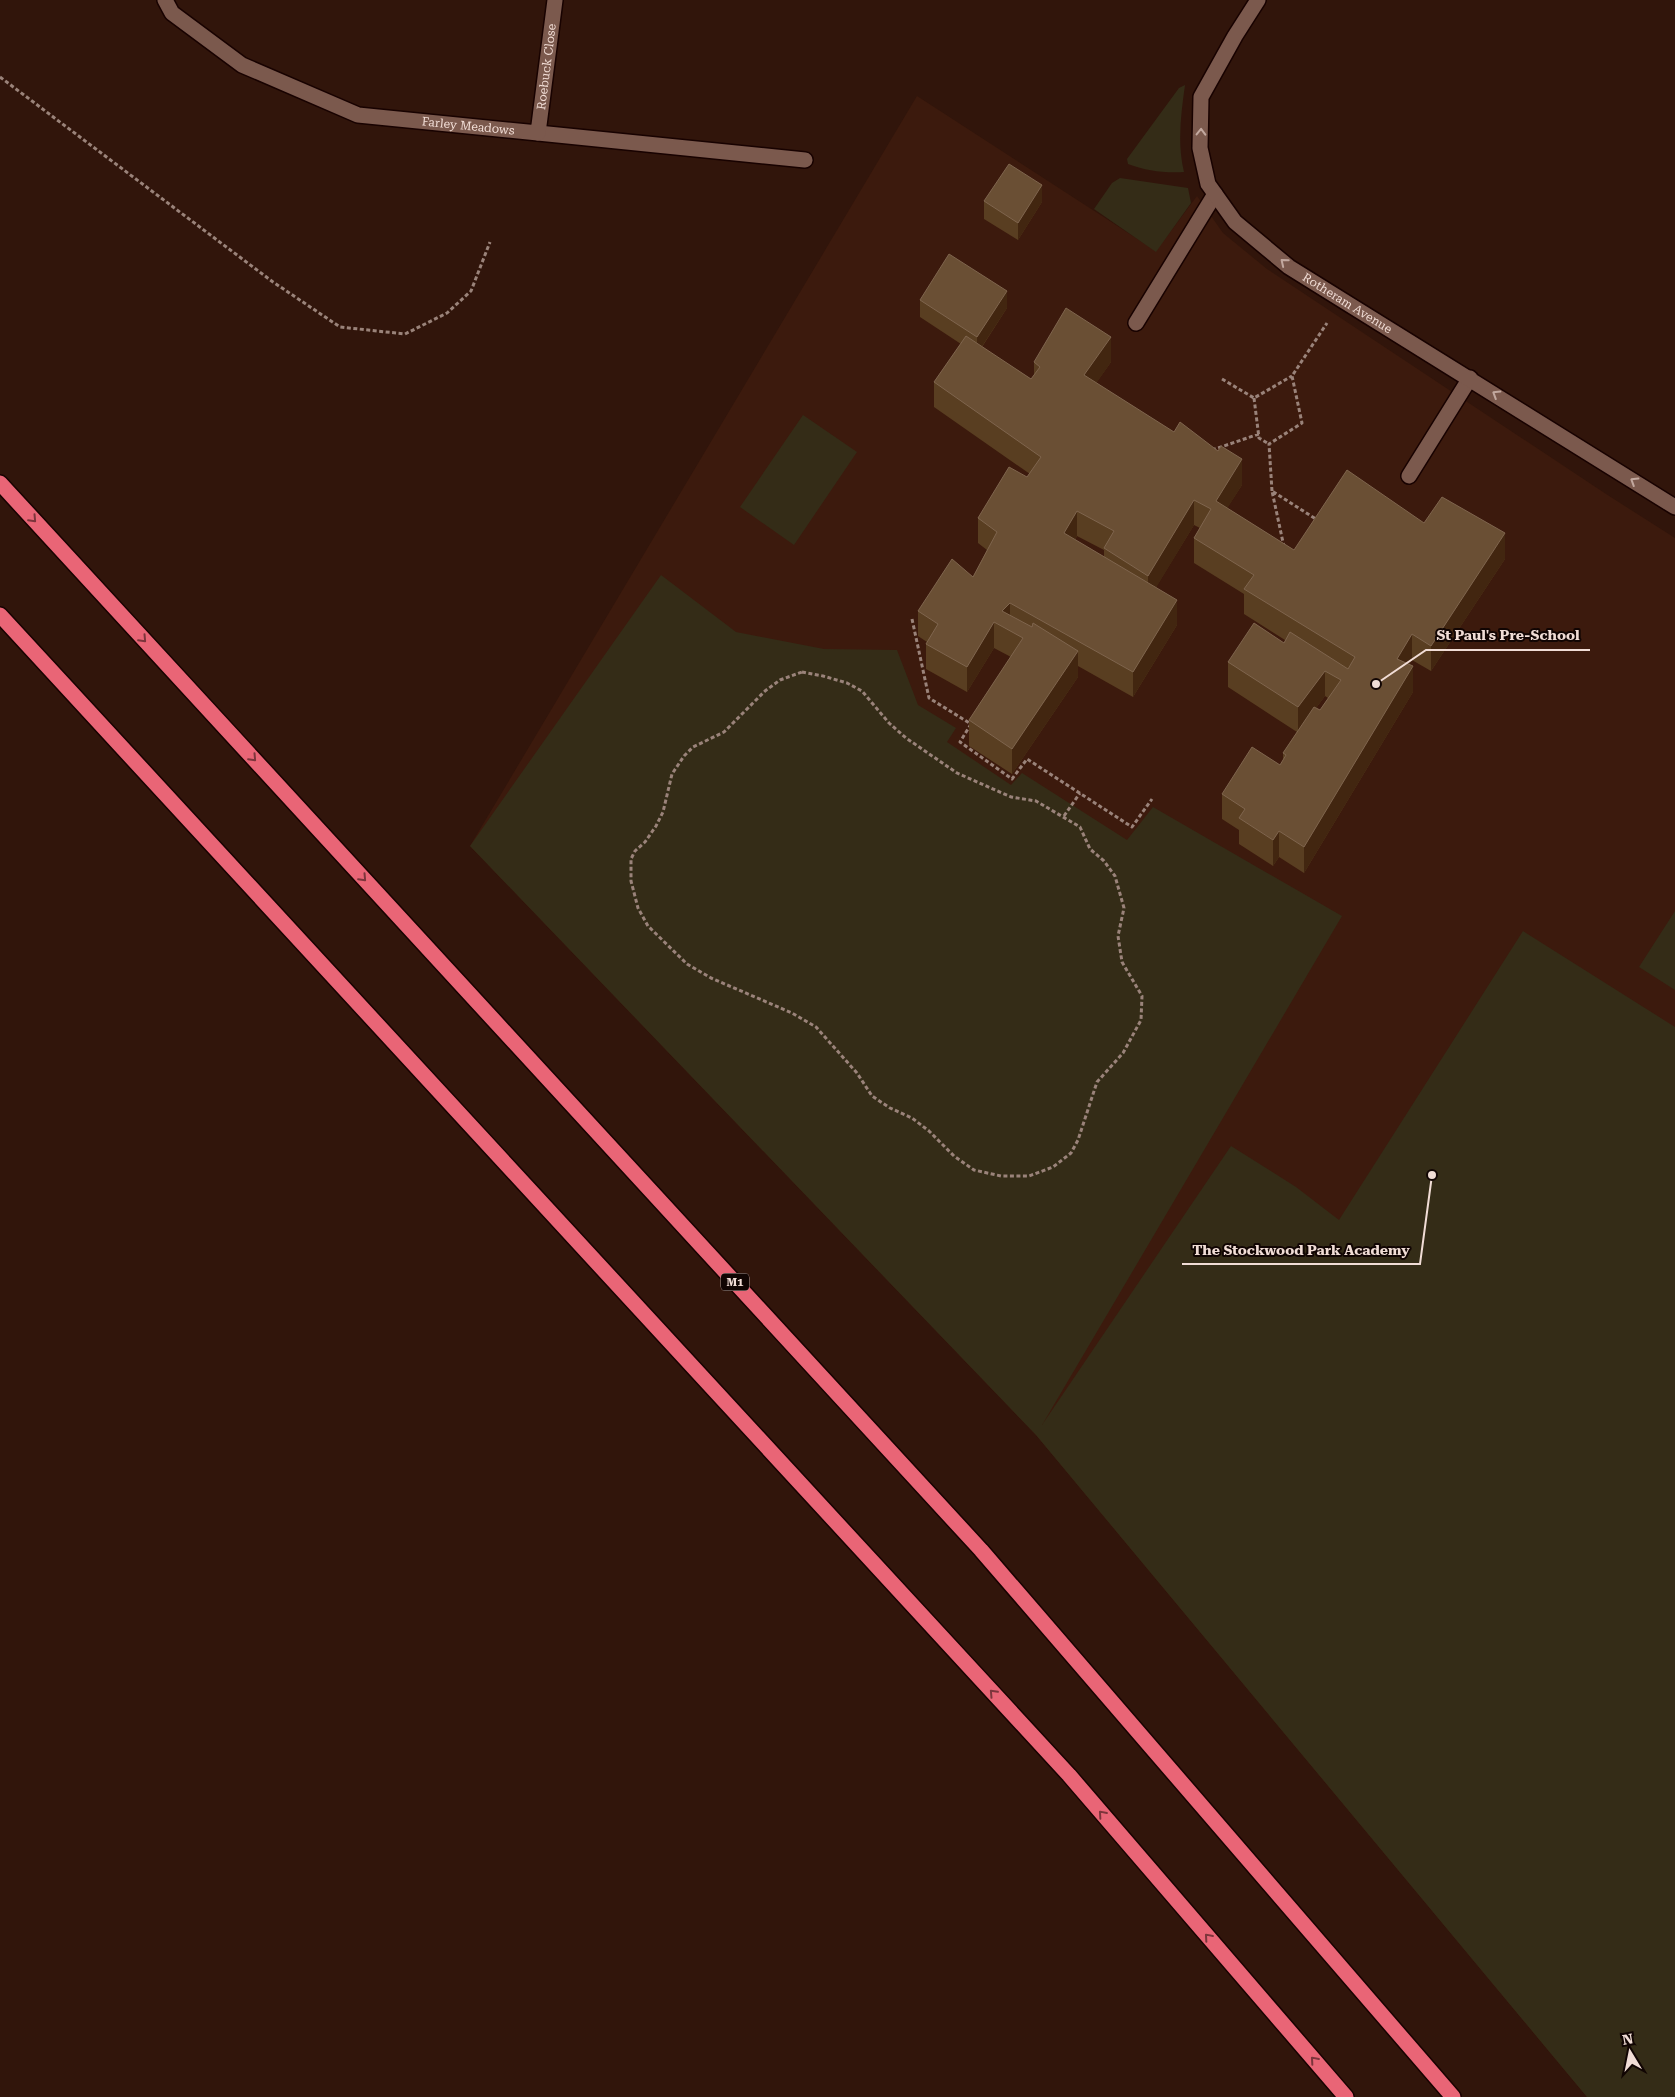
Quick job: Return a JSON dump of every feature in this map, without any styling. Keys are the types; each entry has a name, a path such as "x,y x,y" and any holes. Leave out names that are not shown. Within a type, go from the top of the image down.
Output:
{"highway":[{"name":"M1","path":"0,483 981,1550 1454,2097"},
{"path":"0,615 1069,1775 1346,2097"}],"street":[{"name":"Farley Meadows","path":"165,0 172,13 242,66 358,115 805,160"},
{"name":"Roebuck Close","path":"538,133 555,0"},
{"name":"Rotheram Avenue","path":"1258,0 1234,36 1201,98 1200,148 1208,184 1235,222 1289,266 1675,507"},
{"path":"1136,323 1215,194"},
{"path":"1409,476 1470,378"}],"path":[{"path":"0,77 273,282 340,327 405,334 447,314 471,291 490,242"},
{"path":"1254,398 1292,376 1342,299"},
{"path":"1269,444 1302,423 1292,376"},
{"path":"1222,379 1254,398"},
{"path":"1254,398 1259,438 1269,444"},
{"path":"1205,451 1259,434"},
{"path":"1269,444 1272,491 1284,547 1291,550"},
{"path":"1272,491 1321,522"},
{"path":"912,619 929,698 971,724"},
{"path":"802,672 847,683 862,691 889,723 906,738 957,774 1011,797 1036,801 1064,816 1080,827 1090,848 1104,861 1115,876 1124,908 1118,936 1122,962 1142,996 1142,1010 1141,1020 1123,1053 1097,1082 1078,1140 1071,1153 1053,1167 1029,1176 1001,1176 974,1170 954,1156 929,1131 912,1118 890,1108 872,1096 851,1066 816,1027 792,1013 711,978 687,964 648,926 638,908 631,881 631,860 635,851 656,826 663,812 672,774 684,756 693,748 724,732 765,691 780,680 802,672"},
{"path":"976,716 960,742 1012,779 1027,759 1132,827 1152,799"},
{"path":"1064,816 1080,793"}],"shaded area":[{"path":"1185,85 1180,139 1184,172 1155,171 1128,164 1127,159 1179,88"},
{"path":"917,96 1156,251 1197,196 1223,233 1267,269 1675,538 1675,2097 1587,2097 1036,1435 470,846"},
{"path":"1120,178 1188,188 1191,203 1156,252 1094,209 1112,183"},
{"path":"803,415 857,452 794,545 740,507"},
{"path":"661,575 736,632 824,649 897,650 918,705 956,728 947,742 1011,785 1022,773 1127,840 1153,807 1342,916 1042,1425 1231,1146 1296,1187 1339,1220 1523,931 1675,1027 1675,2097 1587,2097 1036,1435 470,846"},
{"path":"1675,911 1675,990 1639,967"}],"building":[{"path":"1009,164 1042,185 1018,223 984,201"},
{"path":"949,254 1007,291 977,337 920,300"},
{"path":"1066,308 1111,337 1084,375 1174,432 1180,422 1218,451 1221,446 1242,459 1216,501 1294,550 1347,470 1424,523 1442,497 1505,533 1431,646 1412,634 1397,659 1413,666 1304,847 1279,831 1273,840 1239,818 1245,809 1222,794 1252,747 1280,765 1286,755 1283,753 1314,707 1320,710 1341,680 1325,671 1298,707 1228,662 1254,623 1284,643 1290,632 1348,669 1355,657 1244,589 1254,575 1194,538 1211,509 1194,500 1148,576 1104,548 1114,531 1077,511 1064,533 1177,600 1133,672 1010,603 1002,611 1032,627 1033,623 1078,651 1012,749 969,720 1023,638 994,622 967,667 926,644 938,624 918,611 952,559 973,577 997,532 978,518 1009,467 1027,477 1041,457 934,382 966,336 1031,379 1040,367 1034,362"}],"place":[{"name":"St Paul's Pre-School","path":"1376,684"},
{"name":"The Stockwood Park Academy","path":"1432,1175"}]}
